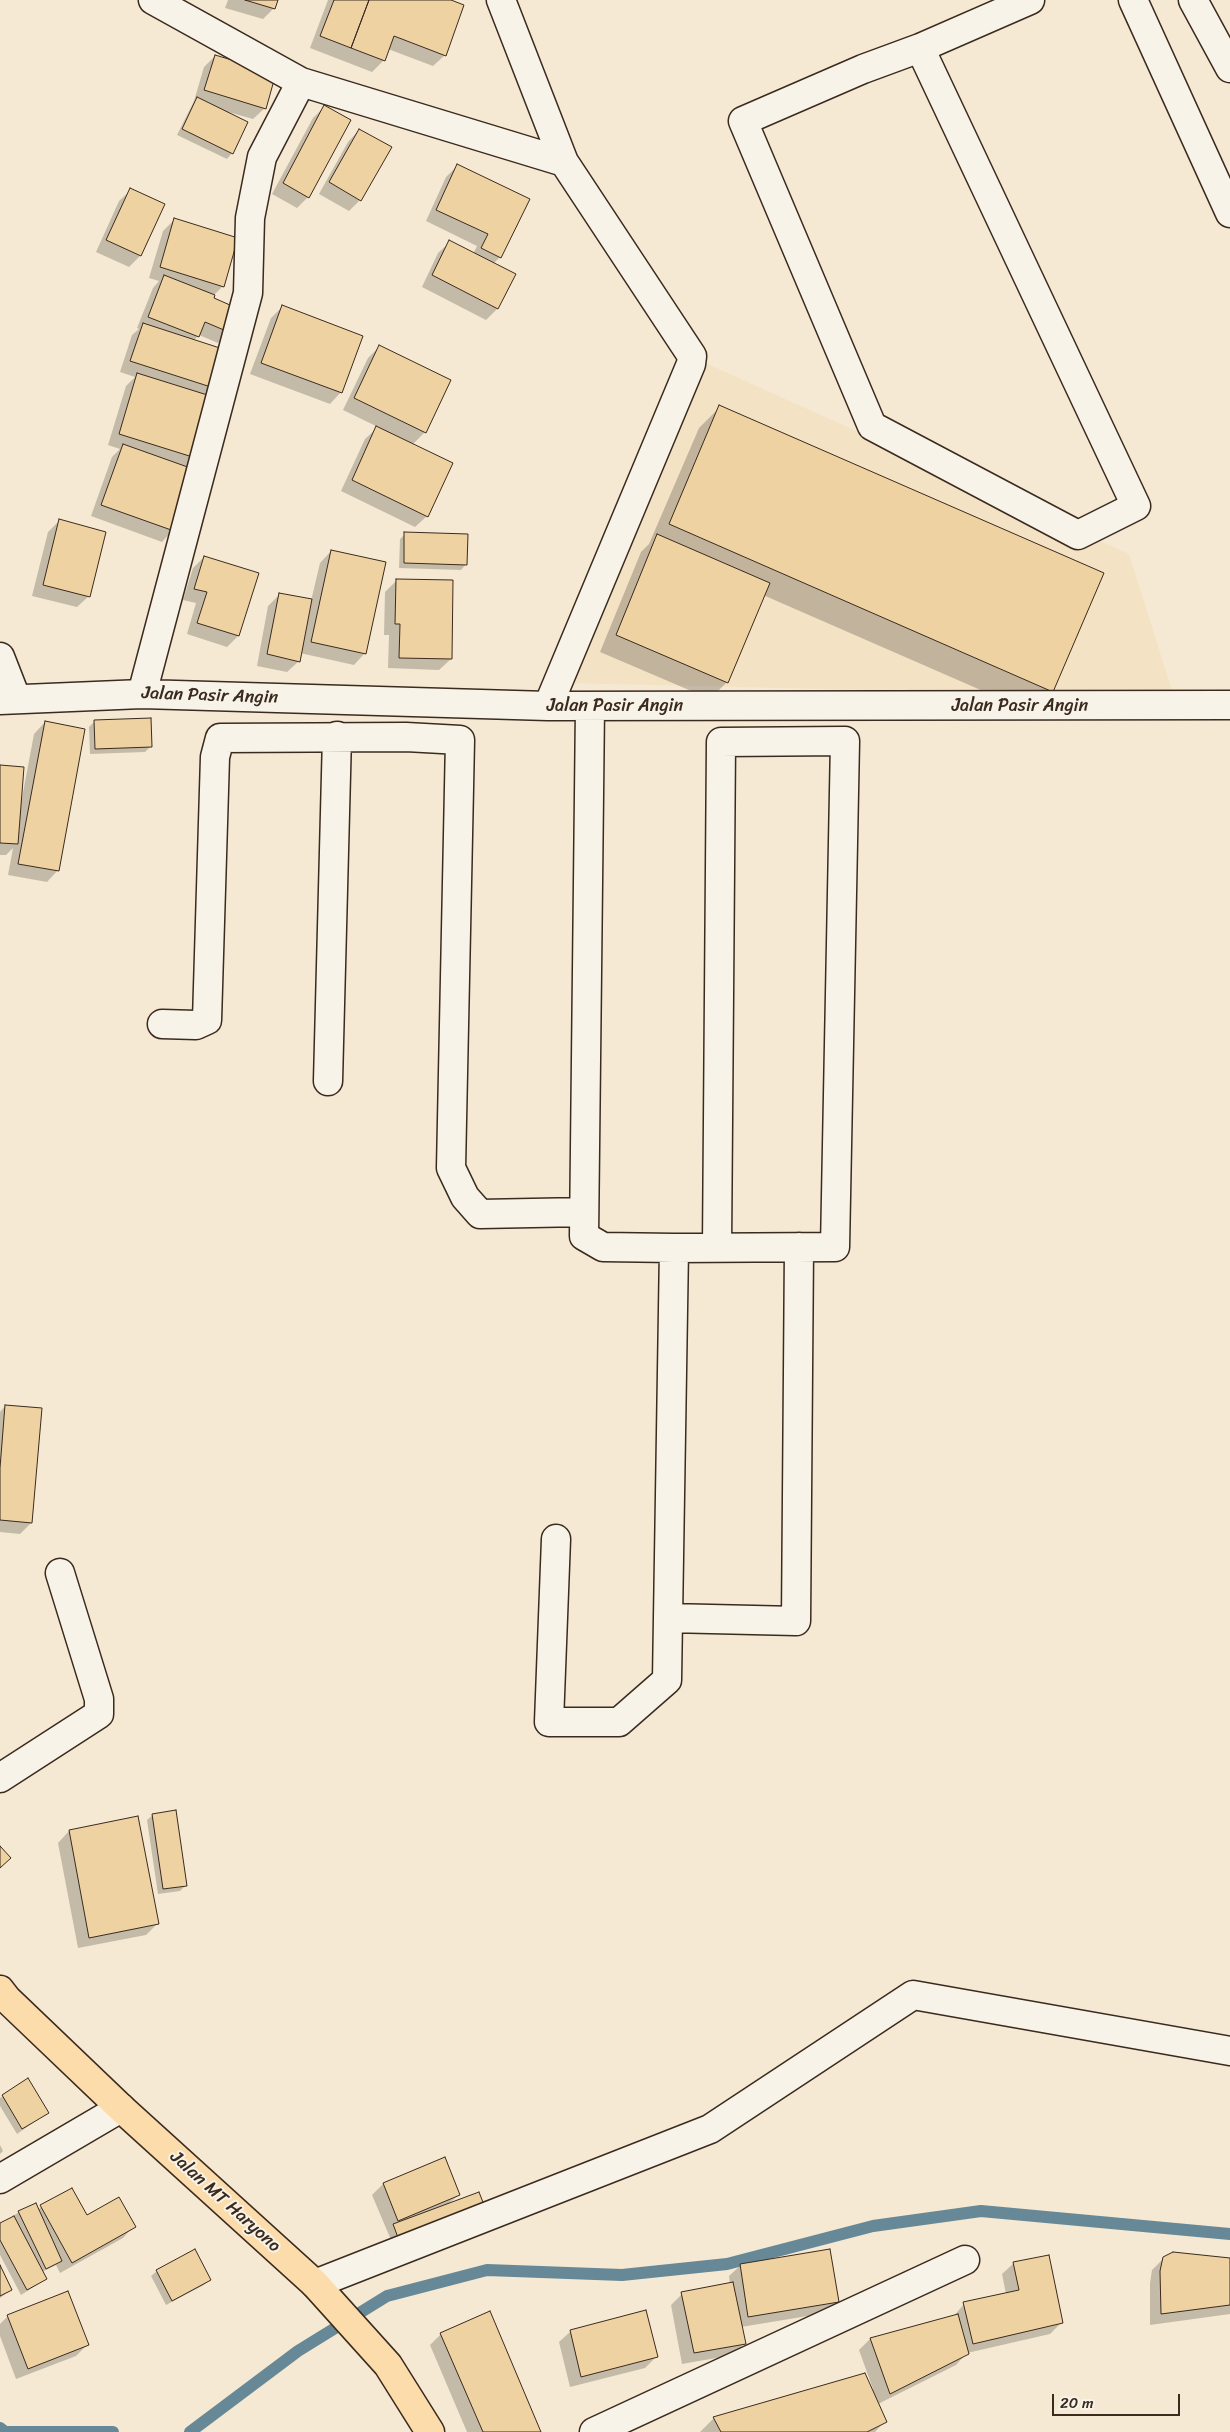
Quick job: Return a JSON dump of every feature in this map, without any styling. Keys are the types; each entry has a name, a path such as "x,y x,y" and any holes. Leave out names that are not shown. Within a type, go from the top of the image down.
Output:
{"main road":[{"name":"Jalan MT Haryono","path":"2,1998 315,2284 388,2365 430,2432"}],"street":[{"path":"153,0 301,82 564,162"},
{"path":"501,0 564,162 692,356 691,364 548,706"},
{"path":"920,48 1136,506 1078,534 872,426 743,121 1030,0"},
{"path":"1133,0 1230,213"},
{"path":"1193,0 1230,68"},
{"path":"142,694 248,293 250,218 262,157 301,82"},
{"path":"0,657 8,699"},
{"name":"Jalan Pasir Angin","path":"8,699 142,694 548,706 1230,705"},
{"path":"590,706 584,1236 603,1247 674,1248 835,1247 845,741 721,742 717,1247"},
{"path":"162,1024 196,1025 207,1020 215,757 220,738 337,736 460,740 452,1168 465,1196 480,1214 584,1212"},
{"path":"328,1081 337,736"},
{"path":"668,1618 796,1620 799,1247"},
{"path":"556,1539 548,1722 619,1722 667,1680 674,1248"},
{"path":"0,1778 99,1714 99,1699 60,1573"},
{"path":"315,2284 710,2129 913,1995 1230,2051"},
{"path":"0,2179 121,2108"},
{"path":"594,2432 965,2260"}],"shaded area":[{"path":"703,362 1129,554 1174,697 565,683"}],"building":[{"path":"245,0 278,0 275,9"},
{"path":"334,0 369,0 351,48 320,36"},
{"path":"369,0 451,0 464,5 446,56 394,36 385,61 351,48"},
{"path":"215,55 276,73 266,109 204,90"},
{"path":"197,97 248,122 233,154 182,129"},
{"path":"324,105 351,120 309,198 283,183"},
{"path":"359,129 392,147 361,201 329,182"},
{"path":"457,164 530,199 501,258 481,248 488,234 436,210"},
{"path":"130,188 165,204 141,256 106,240"},
{"path":"174,218 238,238 224,287 160,267"},
{"path":"449,240 516,274 498,309 432,275"},
{"path":"164,275 215,295 214,298 239,309 231,333 205,322 199,337 148,317"},
{"path":"282,305 363,336 342,393 261,363"},
{"path":"143,323 226,350 214,388 130,361"},
{"path":"379,345 451,380 426,433 354,398"},
{"path":"137,373 217,398 199,459 119,434"},
{"path":"719,405 1104,573 1053,692 669,524"},
{"path":"376,426 453,463 428,517 352,480"},
{"path":"123,444 196,470 174,531 101,505"},
{"path":"59,519 106,532 90,597 43,585"},
{"path":"404,532 468,534 467,565 404,563"},
{"path":"657,534 770,583 728,683 616,635"},
{"path":"331,550 386,562 366,654 311,642"},
{"path":"204,556 259,573 239,636 197,623 207,592 194,589"},
{"path":"396,579 453,580 452,659 399,658 400,624 395,624"},
{"path":"279,593 312,599 300,662 267,654"},
{"path":"151,718 152,747 95,749 94,720"},
{"path":"45,721 85,729 59,871 18,864"},
{"path":"0,765 24,767 18,844 0,843"},
{"path":"5,1405 42,1408 32,1523 0,1520 0,1468"},
{"path":"176,1810 187,1886 163,1889 152,1814"},
{"path":"138,1816 159,1924 89,1938 69,1830"},
{"path":"0,1846 11,1858 0,1868"},
{"path":"28,2078 49,2113 22,2129 2,2095"},
{"path":"445,2157 460,2195 398,2221 383,2183"},
{"path":"72,2188 87,2215 119,2197 136,2227 72,2263 40,2205"},
{"path":"479,2192 486,2210 400,2243 393,2224"},
{"path":"36,2203 62,2261 46,2269 18,2211"},
{"path":"14,2216 47,2279 27,2290 0,2240 0,2223"},
{"path":"195,2249 211,2280 172,2301 156,2270"},
{"path":"830,2249 839,2302 748,2317 740,2264"},
{"path":"1173,2252 1230,2258 1230,2305 1161,2314 1160,2271 1163,2257"},
{"path":"1049,2255 1063,2323 973,2344 963,2302 1019,2290 1013,2262"},
{"path":"0,2265 12,2290 0,2296"},
{"path":"733,2282 746,2344 694,2353 681,2292"},
{"path":"68,2291 89,2345 28,2369 7,2315"},
{"path":"646,2310 658,2357 581,2377 570,2330"},
{"path":"490,2311 541,2432 483,2432 440,2333"},
{"path":"958,2314 969,2354 890,2394 870,2338"},
{"path":"865,2373 887,2422 867,2432 721,2432 713,2417"}],"waterway":[{"path":"190,2432 298,2351 387,2296 487,2270 622,2275 727,2264 873,2226 981,2211 1230,2234"},
{"path":"0,2428 5,2432 113,2432"}]}
